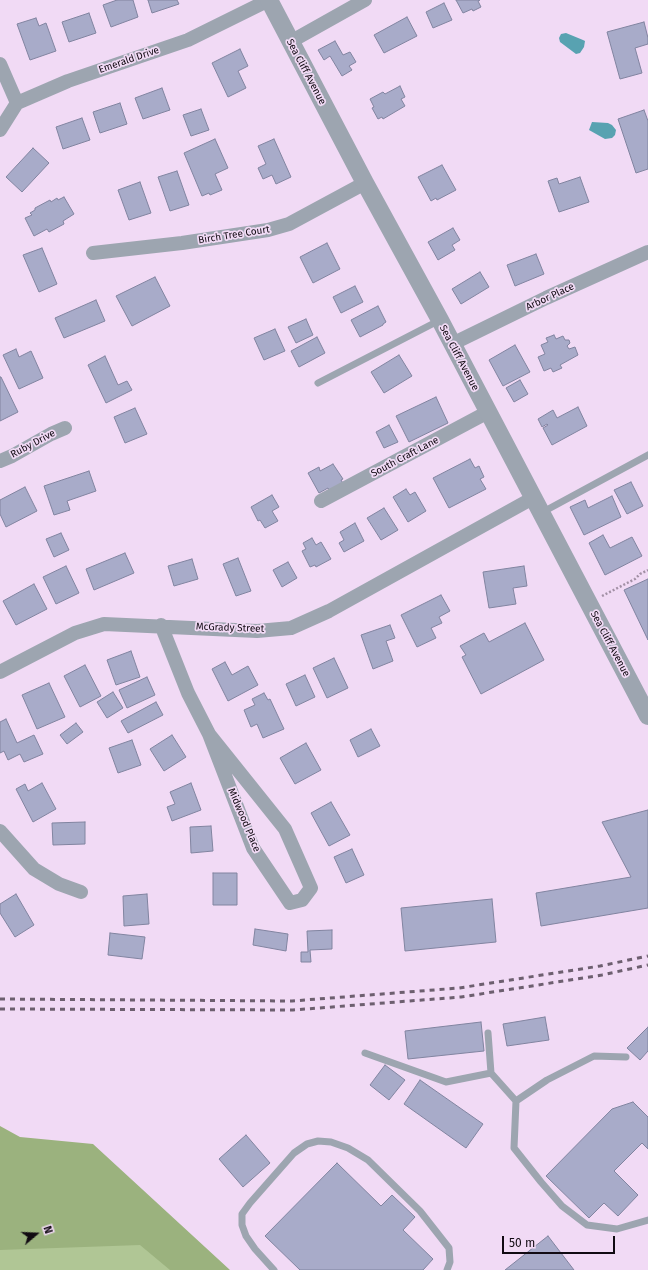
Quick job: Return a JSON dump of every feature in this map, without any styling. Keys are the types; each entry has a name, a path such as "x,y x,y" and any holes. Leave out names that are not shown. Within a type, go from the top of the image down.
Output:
{"street":[{"name":"Sea Cliff Avenue","path":"269,0 365,183 440,320 648,716"},
{"name":"Emerald Drive","path":"17,103 68,81 188,40 269,0"},
{"path":"290,42 364,0"},
{"path":"0,64 17,103 0,130"},
{"name":"Birch Tree Court","path":"93,253 182,243 268,230 290,224 365,183"},
{"name":"Arbor Place","path":"452,344 546,298 648,252"},
{"name":"South Craft Lane","path":"321,501 488,412"},
{"name":"Ruby Drive","path":"0,461 65,428"},
{"name":"McGrady Street","path":"0,672 76,633 104,624 161,625 257,631 291,628 329,612 537,505"},
{"name":"Midwood Place","path":"161,625 188,693 209,734 253,848 290,903 302,900 311,888 285,829 209,734"},
{"path":"0,831 34,869 59,884 81,892"}],"lane":[{"path":"318,383 440,320"},
{"path":"537,505 648,455"},
{"path":"488,1033 491,1073 516,1101 514,1148 541,1182 562,1206 587,1225 617,1229 648,1220"},
{"path":"364,1053 446,1082 491,1073"},
{"path":"516,1101 547,1080 594,1056 626,1057"},
{"path":"274,1270 255,1249 246,1236 242,1225 242,1214 294,1153 307,1144 318,1141 331,1142 348,1148 368,1160 420,1210 448,1248 450,1262 447,1270"}],"path":[{"path":"602,596 635,579 640,574 648,570"}],"green space":[{"path":"0,1126 20,1137 93,1144 230,1270 170,1270 140,1245 0,1250"},
{"path":"0,1222 146,1234 185,1270 0,1270"}],"water":[{"path":"566,33 585,41 584,47 580,53 576,54 560,42 559,38 561,34"},
{"path":"592,122 608,123 612,125 616,130 615,135 612,138 605,139 589,130"}],"building":[{"path":"117,0 133,0 138,17 111,27 103,5"},
{"path":"148,0 177,0 179,4 152,13"},
{"path":"456,0 480,0 478,1 481,7 473,11 472,9 463,13"},
{"path":"444,3 452,20 433,28 426,12"},
{"path":"89,13 96,33 69,42 62,22"},
{"path":"407,17 417,36 384,53 374,35"},
{"path":"36,18 39,26 46,23 56,51 30,60 17,24"},
{"path":"644,22 648,44 635,48 642,73 620,79 607,32"},
{"path":"335,41 343,55 350,52 356,62 349,66 352,70 342,76 330,56 324,60 318,50"},
{"path":"240,49 248,66 238,71 246,88 228,97 212,63"},
{"path":"400,86 405,97 401,99 405,106 383,119 382,117 378,119 372,108 374,107 370,99 383,92 385,94"},
{"path":"162,88 170,110 143,119 135,98"},
{"path":"120,103 127,124 100,133 93,112"},
{"path":"201,109 209,130 191,136 183,115"},
{"path":"644,110 648,121 648,169 636,173 618,119"},
{"path":"82,118 90,140 63,149 56,127"},
{"path":"215,139 228,168 215,174 222,190 210,195 209,193 202,196 184,153"},
{"path":"274,139 291,177 276,184 272,175 263,179 258,168 266,164 258,146"},
{"path":"33,148 49,163 22,192 6,177"},
{"path":"442,165 456,190 437,200 436,198 431,201 418,177"},
{"path":"177,171 189,205 170,211 158,177"},
{"path":"580,177 589,202 559,212 548,181 557,178 559,184"},
{"path":"140,182 151,213 129,220 118,190"},
{"path":"64,197 74,214 63,221 64,224 49,232 47,229 34,236 25,218 32,215 30,213 35,210 35,208 50,200 51,202 57,198 58,200"},
{"path":"453,228 460,240 452,245 455,250 438,260 428,242"},
{"path":"327,243 340,269 313,283 300,257"},
{"path":"42,248 57,284 39,292 23,255"},
{"path":"536,254 544,274 515,286 507,265"},
{"path":"480,272 489,287 461,304 452,289"},
{"path":"155,277 170,306 132,326 116,296"},
{"path":"355,286 363,302 341,313 333,297"},
{"path":"96,300 105,321 64,338 55,318"},
{"path":"378,306 386,322 360,337 351,320"},
{"path":"306,319 313,335 296,343 288,327"},
{"path":"275,329 285,351 264,360 254,338"},
{"path":"554,335 556,339 563,336 565,340 569,340 570,343 567,346 569,349 575,347 578,355 560,365 562,368 553,372 551,368 544,371 538,357 545,354 541,345 548,342 546,338"},
{"path":"317,337 325,353 299,367 291,351"},
{"path":"515,345 530,372 503,386 489,360"},
{"path":"16,349 19,357 31,351 43,378 19,389 3,355"},
{"path":"399,355 412,376 384,393 371,372"},
{"path":"105,356 118,385 127,381 132,390 106,403 88,365"},
{"path":"0,377 18,412 0,421"},
{"path":"520,380 528,394 514,402 506,388"},
{"path":"436,397 448,423 409,442 396,416"},
{"path":"578,407 587,426 552,445 543,428 548,425 547,424 542,427 538,419 553,410 557,418"},
{"path":"135,408 147,434 125,443 114,417"},
{"path":"389,425 398,442 384,448 376,432"},
{"path":"470,459 475,468 479,466 484,477 480,479 486,489 449,508 433,478"},
{"path":"333,464 343,479 341,480 344,485 330,492 328,488 319,493 308,473 319,467 320,471"},
{"path":"89,471 96,491 67,501 70,510 54,515 44,486"},
{"path":"631,482 643,506 627,514 614,490"},
{"path":"25,487 37,511 6,527 0,514 0,500"},
{"path":"406,489 410,495 415,492 426,511 408,522 393,497"},
{"path":"272,495 279,507 272,511 278,521 265,528 260,520 258,521 251,507"},
{"path":"612,496 621,517 584,535 570,507 585,500 588,508"},
{"path":"384,508 398,530 381,540 367,518"},
{"path":"355,523 364,541 344,552 339,543 344,540 340,532"},
{"path":"61,533 69,550 54,557 46,539"},
{"path":"603,535 610,548 632,537 642,556 605,575 589,543"},
{"path":"312,538 316,545 321,542 331,559 316,567 315,565 310,567 302,551 306,549 303,543"},
{"path":"125,553 134,573 94,590 86,569"},
{"path":"238,558 251,591 236,596 223,564"},
{"path":"192,559 198,579 174,586 168,566"},
{"path":"288,562 297,578 282,587 273,570"},
{"path":"66,566 79,593 56,604 43,577"},
{"path":"524,566 527,586 513,588 516,604 489,608 483,572"},
{"path":"648,579 648,640 624,590"},
{"path":"34,584 47,609 16,625 3,601"},
{"path":"441,595 450,611 439,617 442,623 431,628 436,638 417,647 401,615"},
{"path":"525,623 544,660 481,694 462,657 466,655 460,646 484,633 489,642"},
{"path":"390,625 395,638 386,641 393,661 373,669 361,635"},
{"path":"131,651 140,677 116,685 107,660"},
{"path":"334,658 348,688 327,698 313,668"},
{"path":"225,662 232,675 248,666 258,685 228,701 212,669"},
{"path":"85,665 101,696 80,707 64,676"},
{"path":"305,675 315,697 296,706 286,684"},
{"path":"147,677 155,695 127,708 119,690"},
{"path":"49,683 65,717 37,729 22,695"},
{"path":"113,692 123,708 107,718 97,702"},
{"path":"264,693 268,700 270,699 284,729 263,738 257,724 251,727 244,710 255,705 252,699"},
{"path":"156,702 163,715 128,733 121,721"},
{"path":"6,719 17,743 34,735 43,754 24,762 20,754 8,760 4,751 0,753 0,722"},
{"path":"76,723 83,732 67,744 60,735"},
{"path":"371,729 380,746 358,757 350,740"},
{"path":"172,735 186,757 164,771 150,749"},
{"path":"132,740 141,765 118,773 109,748"},
{"path":"306,743 321,770 295,784 280,758"},
{"path":"42,783 56,809 33,822 16,789 25,784 28,791"},
{"path":"191,783 201,810 172,821 167,807 175,804 170,792"},
{"path":"331,802 350,835 329,846 311,813"},
{"path":"648,810 648,908 541,926 536,893 631,877 602,822"},
{"path":"85,822 85,844 53,845 52,823"},
{"path":"211,826 213,851 191,853 190,827"},
{"path":"352,849 364,875 346,883 334,857"},
{"path":"213,873 237,873 237,905 213,905"},
{"path":"16,894 34,925 15,937 0,913 0,904"},
{"path":"147,894 149,924 124,926 123,896"},
{"path":"492,899 496,942 405,951 401,908"},
{"path":"255,929 288,934 286,951 253,945"},
{"path":"332,930 332,949 310,950 311,962 301,962 301,952 308,952 307,931"},
{"path":"110,933 145,937 142,959 108,955"},
{"path":"545,1017 549,1040 507,1046 503,1024"},
{"path":"481,1022 484,1051 408,1059 405,1031"},
{"path":"648,1027 648,1051 640,1060 627,1048"},
{"path":"385,1065 405,1080 389,1100 370,1085"},
{"path":"420,1080 483,1124 466,1148 404,1104"},
{"path":"633,1102 648,1117 648,1149 642,1143 614,1171 638,1195 618,1216 604,1203 589,1218 546,1176 612,1109"},
{"path":"246,1135 270,1163 243,1187 219,1159"},
{"path":"337,1163 381,1206 392,1195 415,1217 403,1230 433,1259 423,1270 300,1270 265,1236"},
{"path":"548,1236 574,1270 505,1270"}],"railway":[{"path":"0,999 292,1001 459,988 600,966 648,956"},
{"path":"0,1009 293,1010 461,997 602,975 648,965"}]}
